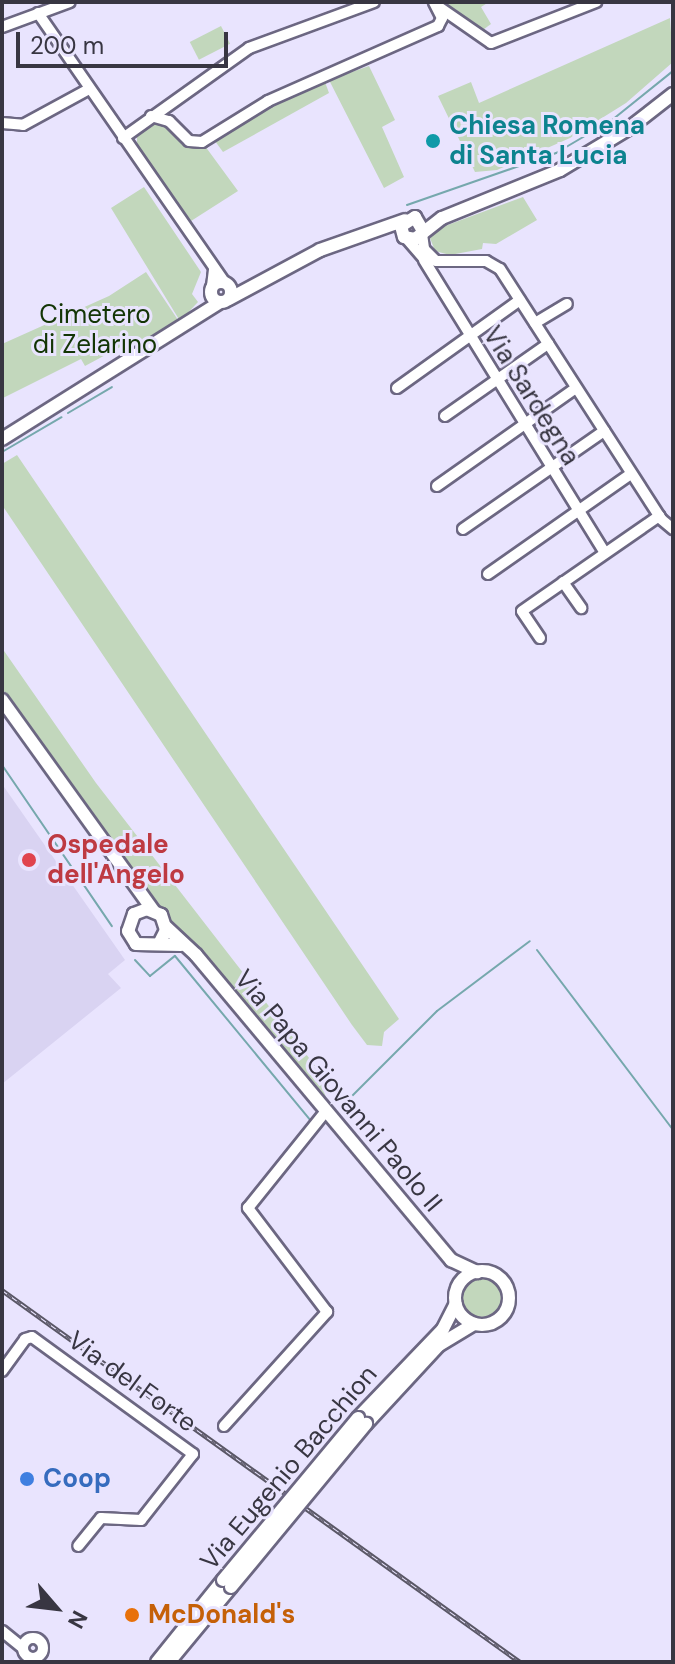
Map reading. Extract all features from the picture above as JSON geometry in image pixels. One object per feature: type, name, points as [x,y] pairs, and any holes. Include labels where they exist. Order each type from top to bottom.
[{"type":"main road","points":[[2,439],[253,285],[359,234],[417,226],[590,154],[673,94]]},
{"type":"main road","points":[[406,238],[417,226]]},
{"type":"main road","points":[[406,238],[417,226]]},
{"type":"main road","points":[[359,234],[406,238]]},
{"type":"main road","points":[[175,331],[219,286],[253,285]]},
{"type":"main road","points":[[219,286],[224,301]]},
{"type":"main road","points":[[219,286],[224,301]]},
{"type":"main road","points":[[2,700],[166,927],[159,944]]},
{"type":"main road","points":[[139,891],[128,928],[132,941],[146,948],[171,942],[191,950]]},
{"type":"main road","points":[[134,914],[153,910]]},
{"type":"main road","name":"Via Papa Giovanni Paolo II","points":[[166,927],[191,950],[451,1260],[477,1272]]},
{"type":"main road","name":"Via Papa Giovanni Paolo II","points":[[451,1260],[457,1288]]},
{"type":"main road","points":[[477,1272],[498,1275],[509,1298],[499,1319],[474,1324],[456,1304],[457,1288],[477,1272]]},
{"type":"main road","name":"Via Eugenio Bacchion","points":[[157,1662],[443,1329],[456,1304]]},
{"type":"main road","name":"Via Eugenio Bacchion","points":[[362,1421],[439,1345],[474,1324]]},
{"type":"main road","name":"Via Eugenio Bacchion","points":[[169,1662],[227,1584]]},
{"type":"street","points":[[29,2],[214,269],[219,286]]},
{"type":"street","points":[[2,27],[70,2]]},
{"type":"street","points":[[123,138],[255,45],[374,2]]},
{"type":"street","points":[[436,4],[460,24],[491,43],[596,2]]},
{"type":"street","points":[[407,42],[442,23],[436,4]]},
{"type":"street","points":[[151,116],[169,121],[189,141],[202,142],[268,101],[407,42],[460,24]]},
{"type":"street","points":[[2,123],[23,125],[89,89]]},
{"type":"street","points":[[169,121],[168,109],[181,97]]},
{"type":"street","points":[[417,226],[430,257],[460,263]]},
{"type":"street","name":"Via Sardegna","points":[[406,238],[424,260],[522,426],[605,553]]},
{"type":"street","points":[[424,260],[440,268],[480,260],[496,265],[659,516],[673,529]]},
{"type":"street","points":[[397,388],[520,300]]},
{"type":"street","points":[[535,323],[567,304]]},
{"type":"street","points":[[445,416],[548,344]]},
{"type":"street","points":[[437,486],[576,388]]},
{"type":"street","points":[[463,529],[604,431]]},
{"type":"street","points":[[488,574],[631,474]]},
{"type":"street","points":[[540,638],[522,611],[659,516]]},
{"type":"street","points":[[563,582],[581,608]]},
{"type":"street","name":"Via del Forte","points":[[224,1426],[327,1312],[248,1208],[326,1111]]},
{"type":"street","name":"Via del Forte","points":[[2,1371],[27,1337],[193,1454],[141,1520],[101,1518],[78,1546]]},
{"type":"street","points":[[2,1631],[26,1644],[31,1660],[44,1648],[38,1639],[26,1644]]},
{"type":"shaded area","name":"Ospedale dell'Angelo","points":[[2,784],[125,960],[108,974],[121,988],[2,1084]]},
{"type":"green space","points":[[443,2],[489,2],[481,7],[491,24],[480,32]]},
{"type":"green space","points":[[670,18],[673,62],[626,103],[570,138],[497,170],[475,172],[438,96],[471,82],[479,103]]},
{"type":"green space","points":[[221,26],[230,44],[199,60],[190,42]]},
{"type":"green space","points":[[369,66],[395,120],[382,127],[404,177],[384,188],[329,80]]},
{"type":"green space","points":[[325,82],[329,93],[223,152],[215,141],[253,115]]},
{"type":"green space","points":[[159,121],[186,144],[205,146],[238,191],[191,221],[137,145],[137,135]]},
{"type":"green space","points":[[144,187],[201,272],[192,294],[198,302],[180,321],[111,208]]},
{"type":"green space","points":[[523,197],[537,220],[496,244],[483,243],[482,249],[450,255],[435,251],[430,238],[437,229]]},
{"type":"green space","name":"Cimetero di Zelarino","points":[[146,272],[178,320],[141,345],[137,338],[85,366],[81,359],[3,398],[2,344],[109,296]]},
{"type":"green space","points":[[17,455],[399,1019],[384,1032],[382,1046],[367,1045],[352,1025],[2,505],[2,464]]},
{"type":"green space","points":[[2,648],[96,783],[330,1085],[324,1092],[328,1103],[192,943],[180,937],[82,807],[2,688]]},
{"type":"green space","points":[[482,1279],[496,1284],[501,1298],[496,1312],[482,1317],[468,1312],[463,1298],[468,1284]]},
{"type":"waterway","points":[[407,205],[556,153],[612,120],[673,71]]},
{"type":"waterway","points":[[68,413],[112,387]]},
{"type":"waterway","points":[[2,452],[62,417]]},
{"type":"waterway","points":[[2,765],[112,926]]},
{"type":"waterway","points":[[342,1106],[437,1011],[530,941]]},
{"type":"waterway","points":[[537,950],[673,1130]]},
{"type":"waterway","points":[[135,960],[150,976],[175,956],[311,1121]]},
{"type":"railway","points":[[2,1290],[520,1662]]},
{"type":"place","name":"Chiesa Romena di Santa Lucia","points":[[433,141]]},
{"type":"place","name":"Ospedale dell'Angelo","points":[[29,860]]},
{"type":"place","name":"Coop","points":[[27,1479]]},
{"type":"place","name":"McDonald's","points":[[132,1615]]}]
